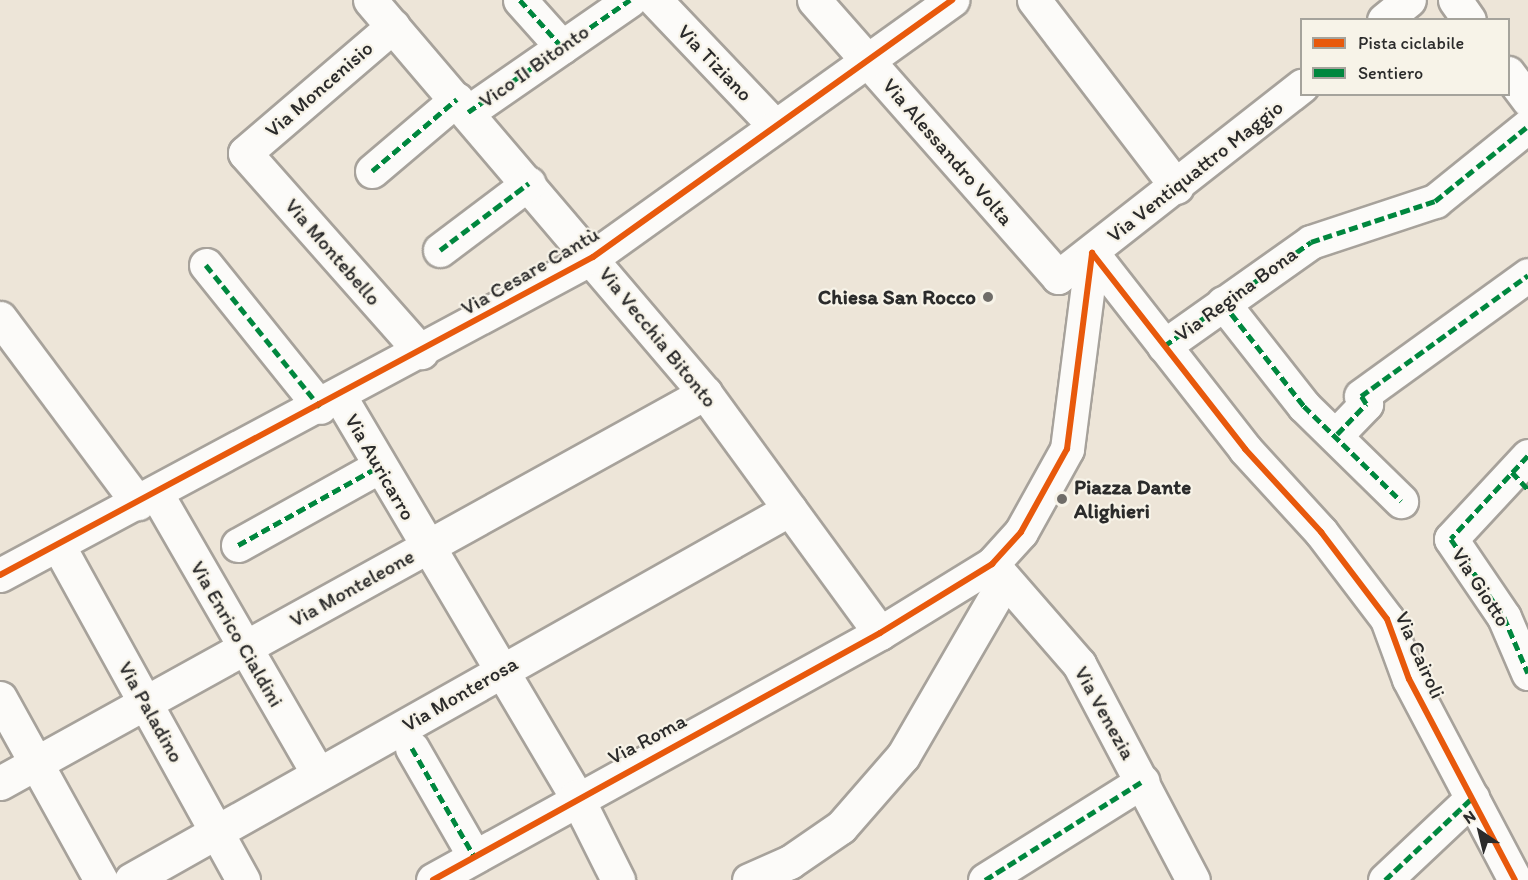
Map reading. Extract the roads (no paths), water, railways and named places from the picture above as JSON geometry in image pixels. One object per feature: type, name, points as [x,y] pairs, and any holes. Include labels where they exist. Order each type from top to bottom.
[{"type":"street","name":"Via Vecchia Bitonto","points":[[370,0],[593,257],[705,393],[880,633]]},
{"type":"street","points":[[519,0],[562,47]]},
{"type":"street","name":"Vico II Bitonto","points":[[372,171],[462,105],[562,47],[630,0]]},
{"type":"street","name":"Via Tiziano","points":[[655,0],[775,126]]},
{"type":"street","name":"Via Alessandro Volta","points":[[814,0],[1058,277]]},
{"type":"street","name":"Via Cesare Cantù","points":[[0,576],[330,402],[593,257],[866,59],[952,0]]},
{"type":"street","points":[[1034,0],[1176,187]]},
{"type":"street","points":[[1386,18],[1408,0]]},
{"type":"street","points":[[1455,0],[1468,18]]},
{"type":"street","name":"Via Moncenisio","points":[[245,153],[393,26]]},
{"type":"street","points":[[1510,75],[1528,100]]},
{"type":"street","name":"Via Ventiquattro Maggio","points":[[1058,277],[1092,253],[1300,88]]},
{"type":"street","name":"Via Regina Bona","points":[[1164,346],[1311,242],[1435,201],[1528,126]]},
{"type":"street","name":"Via Montebello","points":[[245,153],[421,352]]},
{"type":"street","points":[[440,250],[529,183]]},
{"type":"street","points":[[1092,253],[1164,346]]},
{"type":"street","points":[[749,880],[790,862],[841,827],[903,756],[999,572],[1067,449],[1092,253]]},
{"type":"street","name":"Via Auricarro","points":[[206,265],[330,402],[380,466],[500,672],[576,796],[618,880]]},
{"type":"street","points":[[1337,434],[1366,404],[1361,396],[1528,276]]},
{"type":"street","points":[[1224,303],[1304,406],[1337,434],[1338,442],[1401,501]]},
{"type":"street","name":"Via Enrico Cialdini","points":[[0,318],[147,498],[244,647],[318,774]]},
{"type":"street","name":"Via Cairoli","points":[[1164,346],[1215,412],[1321,532],[1387,619],[1409,678],[1515,880]]},
{"type":"street","name":"Via Monteleone","points":[[0,783],[705,393]]},
{"type":"street","points":[[238,545],[380,466]]},
{"type":"street","name":"Via Giotto","points":[[1523,472],[1451,539],[1504,617],[1528,673]]},
{"type":"street","name":"Via Monterosa","points":[[131,880],[790,509]]},
{"type":"street","name":"Via Paladino","points":[[58,545],[243,880]]},
{"type":"street","points":[[880,633],[999,572]]},
{"type":"street","name":"Via Venezia","points":[[999,572],[1041,613],[1079,664],[1143,781],[1183,877]]},
{"type":"street","name":"Via Roma","points":[[433,880],[576,796],[880,633]]},
{"type":"street","points":[[0,698],[101,880]]},
{"type":"street","points":[[412,748],[474,856]]},
{"type":"street","points":[[985,880],[1143,781]]},
{"type":"street","points":[[1385,880],[1472,798]]},
{"type":"place","name":"Chiesa San Rocco","points":[[988,297]]},
{"type":"place","name":"Piazza Dante Alighieri","points":[[1062,499]]}]
